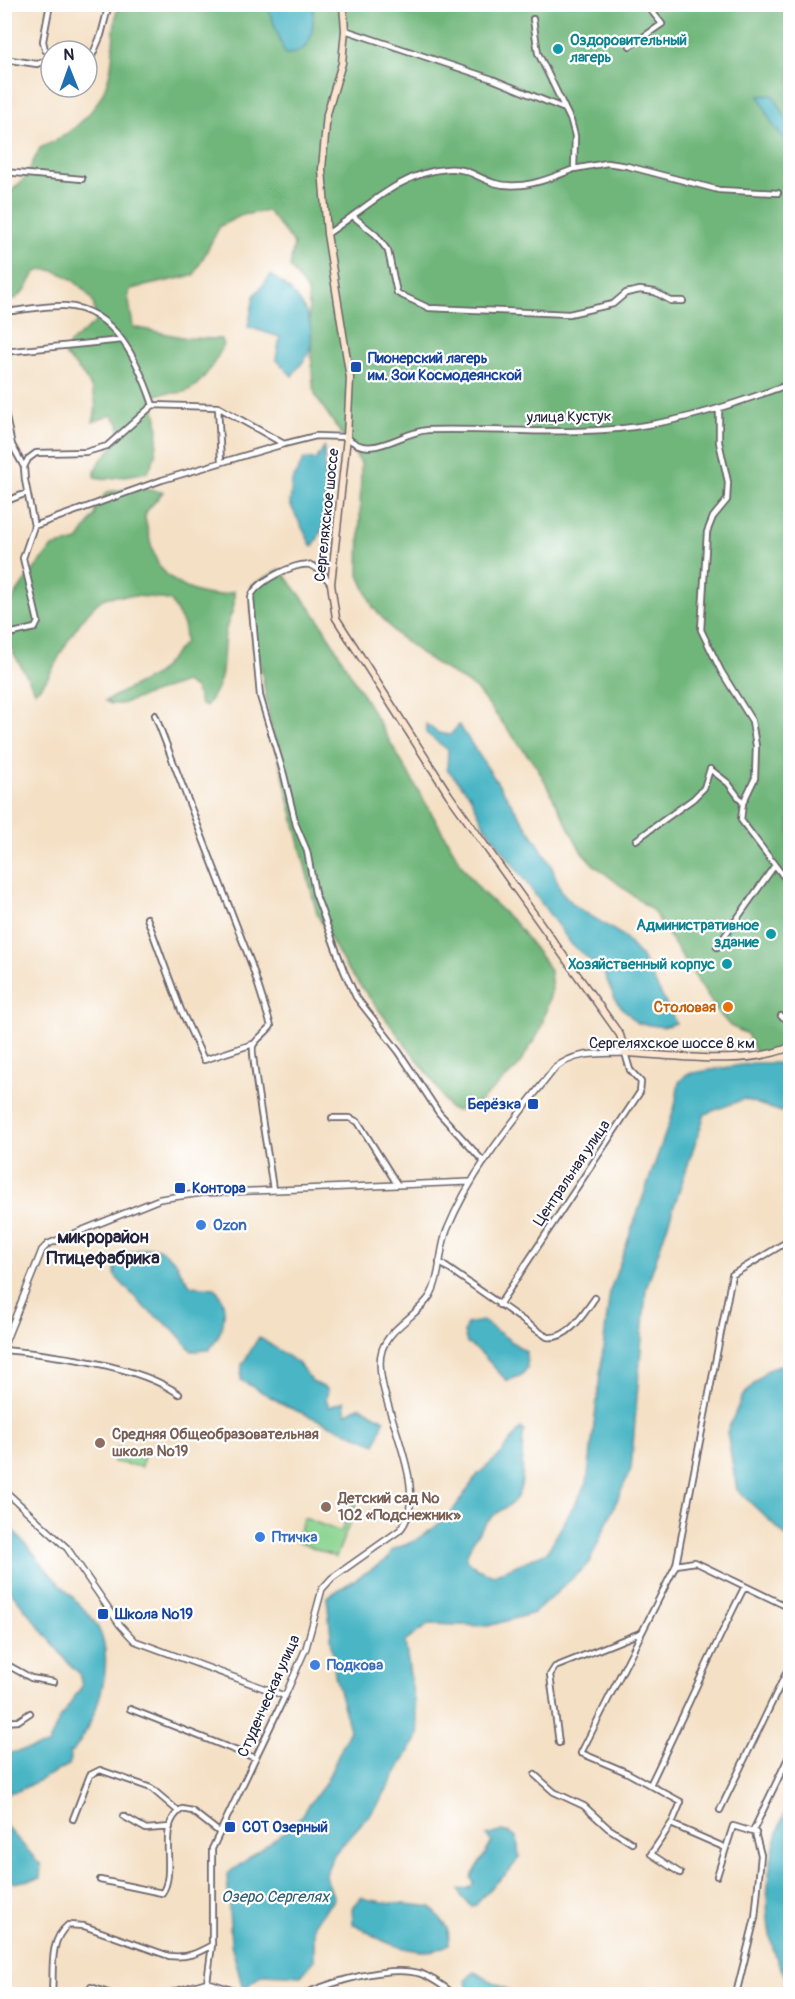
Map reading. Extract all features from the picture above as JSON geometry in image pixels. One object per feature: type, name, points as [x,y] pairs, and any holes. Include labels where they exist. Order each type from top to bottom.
[{"type":"main road","name":"Сергеляхское шоссе","points":[[343,4],[345,30],[342,63],[327,114],[322,169],[327,234],[350,378],[347,437],[331,584],[336,618],[448,795],[620,1035],[625,1053]]},
{"type":"main road","name":"Сергеляхское шоссе 8 км","points":[[625,1053],[730,1057],[758,1055],[790,1047]]},
{"type":"street","points":[[43,39],[50,4]]},
{"type":"street","points":[[99,41],[108,4]]},
{"type":"street","points":[[630,46],[662,24],[646,4]]},
{"type":"street","points":[[533,19],[538,53],[575,136],[574,169]]},
{"type":"street","points":[[345,30],[492,79],[565,110]]},
{"type":"street","points":[[4,59],[39,63]]},
{"type":"street","points":[[327,234],[409,179],[444,169],[462,168],[496,183],[508,185],[546,180],[574,169],[607,164],[627,166],[719,190],[778,193]]},
{"type":"street","points":[[4,172],[82,179]]},
{"type":"street","points":[[354,217],[376,236],[388,251],[397,293],[429,308],[569,314],[613,304],[626,293],[640,290],[655,292],[671,302],[683,300]]},
{"type":"street","points":[[4,312],[68,306],[104,321],[122,340],[140,370],[153,405]]},
{"type":"street","points":[[4,352],[122,340]]},
{"type":"street","name":"улица Кустук","points":[[34,526],[221,462],[316,436],[347,437],[354,444],[370,446],[383,445],[420,430],[620,428],[719,410],[790,384]]},
{"type":"street","points":[[24,467],[28,459],[36,453],[86,452],[107,446],[153,405],[218,407],[284,444]]},
{"type":"street","points":[[218,407],[221,462]]},
{"type":"street","points":[[4,408],[12,445],[24,467],[34,526],[23,558],[38,626],[4,634]]},
{"type":"street","points":[[719,410],[719,442],[728,482],[727,500],[713,517],[707,532],[701,630],[721,671],[752,721],[756,746],[755,778],[743,803],[742,824],[790,885]]},
{"type":"street","points":[[4,502],[27,493]]},
{"type":"street","points":[[331,584],[312,565],[307,564],[280,572],[254,590],[251,598],[256,681],[284,775],[296,825],[307,851],[315,893],[356,997],[405,1059],[439,1113],[484,1162]]},
{"type":"street","points":[[147,918],[181,1010],[204,1060],[253,1044],[272,1026],[263,995],[155,715]]},
{"type":"street","points":[[636,840],[693,799],[704,788],[710,769],[728,783],[743,803]]},
{"type":"street","points":[[717,947],[775,865]]},
{"type":"street","points":[[781,1016],[790,1021]]},
{"type":"street","points":[[253,1044],[251,1057],[259,1091],[273,1190]]},
{"type":"street","name":"Сергеляхское шоссе 8 км","points":[[469,1182],[555,1068],[566,1059],[580,1055],[625,1053]]},
{"type":"street","name":"Центральная улица","points":[[499,1305],[640,1092],[641,1082],[630,1070],[625,1053]]},
{"type":"street","points":[[332,1119],[350,1118],[358,1122],[397,1184]]},
{"type":"street","points":[[4,1345],[42,1250],[55,1240],[160,1199],[182,1194],[469,1182]]},
{"type":"street","name":"Студенческая улица","points":[[202,1995],[207,1982],[212,1945],[210,1865],[219,1832],[306,1648],[322,1589],[332,1578],[400,1530],[407,1522],[411,1511],[406,1468],[380,1361],[382,1350],[391,1335],[431,1294],[446,1232],[469,1182]]},
{"type":"street","points":[[680,1873],[651,1854],[672,1824],[681,1802],[581,1753],[676,1565],[732,1275],[790,1240]]},
{"type":"street","points":[[438,1262],[547,1337],[553,1338],[568,1330],[595,1298]]},
{"type":"street","points":[[4,1350],[57,1356],[139,1374],[162,1381],[180,1394]]},
{"type":"street","points":[[4,1490],[67,1548],[120,1625],[135,1641],[285,1696]]},
{"type":"street","points":[[676,1565],[695,1562],[790,1608]]},
{"type":"street","points":[[650,1785],[700,1683],[709,1657],[745,1586]]},
{"type":"street","points":[[559,1743],[550,1675],[555,1667],[640,1633]]},
{"type":"street","points":[[4,1663],[31,1678],[54,1682]]},
{"type":"street","points":[[720,1810],[790,1665]]},
{"type":"street","points":[[130,1709],[255,1758]]},
{"type":"street","points":[[4,1722],[18,1720],[30,1713]]},
{"type":"street","points":[[736,1995],[755,1918],[761,1855],[754,1829],[790,1754]]},
{"type":"street","points":[[73,1819],[90,1774],[100,1770],[151,1788],[178,1811]]},
{"type":"street","points":[[535,1775],[554,1792],[584,1806],[608,1828],[632,1843]]},
{"type":"street","points":[[100,1880],[162,1893],[167,1876],[170,1827],[178,1811],[182,1809],[192,1811],[219,1832]]},
{"type":"street","points":[[123,1816],[146,1829],[170,1827]]},
{"type":"street","points":[[672,1824],[726,1848]]},
{"type":"street","points":[[717,1876],[734,1826],[756,1833]]},
{"type":"street","points":[[52,1995],[56,1941],[60,1931],[68,1925],[84,1926],[169,1956],[194,1956],[212,1945]]},
{"type":"street","points":[[304,1995],[356,1978],[401,1971],[420,1973],[454,1995]]},
{"type":"street","points":[[165,1995],[207,1982],[244,1995]]},
{"type":"street","points":[[91,1987],[111,1995]]},
{"type":"green space","points":[[118,5],[790,5],[790,1057],[779,1050],[756,1053],[747,1034],[730,1026],[717,1011],[653,911],[593,864],[581,851],[537,767],[475,688],[427,658],[397,635],[373,607],[359,575],[361,463],[316,397],[313,387],[308,292],[290,267],[294,244],[268,211],[242,215],[220,226],[194,275],[131,289],[128,295],[133,327],[187,338],[221,339],[224,344],[213,365],[196,385],[184,392],[155,395],[157,439],[148,472],[107,479],[95,477],[98,464],[117,441],[119,423],[111,415],[93,422],[95,402],[90,385],[65,355],[70,343],[96,322],[94,305],[84,289],[68,277],[51,270],[35,273],[26,289],[14,300],[5,299],[4,198],[25,178],[40,148],[79,124],[97,103],[109,76]]},
{"type":"green space","points":[[135,488],[163,492],[146,512],[145,518],[155,556],[167,575],[184,587],[204,594],[225,594],[234,591],[233,610],[225,633],[221,678],[206,706],[201,705],[195,688],[185,682],[121,704],[111,704],[105,701],[157,674],[185,642],[184,625],[171,601],[125,596],[101,600],[79,625],[47,678],[35,691],[6,639],[5,622],[14,598],[52,547],[78,541],[95,515],[95,507],[107,492]]},
{"type":"green space","points":[[280,569],[318,618],[464,869],[481,891],[516,924],[550,971],[552,989],[540,1031],[517,1068],[479,1102],[457,1111],[449,1108],[432,1079],[346,967],[317,914],[270,722],[261,667],[254,647],[251,586]]},
{"type":"green space","points":[[117,1448],[144,1453],[142,1467],[114,1462]]},
{"type":"green space","points":[[352,1503],[357,1505],[336,1557],[295,1541],[304,1518],[341,1532]]},
{"type":"water","points":[[267,5],[313,5],[312,31],[307,45],[302,50],[285,54]]},
{"type":"water","points":[[773,95],[790,125],[790,145],[772,124],[759,96]]},
{"type":"water","points":[[271,275],[296,297],[310,325],[309,352],[292,376],[276,359],[280,337],[248,327],[254,296]]},
{"type":"water","points":[[324,447],[325,512],[319,537],[312,547],[290,504],[292,481],[304,459],[316,460]]},
{"type":"water","points":[[426,724],[438,733],[450,735],[459,725],[537,842],[551,865],[561,891],[576,907],[622,935],[641,956],[676,1023],[663,1027],[637,1023],[616,1001],[603,971],[572,945],[484,825],[470,795],[447,769],[448,750],[426,733]]},
{"type":"water","name":"Озеро Сергелях","points":[[753,1063],[779,1063],[790,1068],[790,1115],[744,1099],[705,1114],[646,1289],[631,1469],[589,1563],[534,1613],[488,1626],[429,1624],[405,1642],[419,1734],[377,1806],[335,1853],[325,1874],[334,1899],[314,1924],[314,1961],[301,1976],[263,1974],[243,1989],[231,1944],[227,1874],[294,1825],[325,1784],[350,1730],[335,1675],[327,1597],[388,1559],[392,1550],[414,1541],[435,1527],[454,1509],[478,1474],[498,1457],[521,1428],[524,1431],[523,1472],[518,1495],[512,1503],[482,1527],[466,1558],[477,1569],[494,1575],[547,1552],[587,1483],[610,1291],[675,1106],[679,1082],[687,1074]]},
{"type":"water","points":[[149,1247],[160,1249],[178,1264],[177,1267],[191,1286],[215,1288],[220,1295],[224,1319],[219,1336],[209,1350],[192,1351],[173,1329],[145,1308],[115,1276],[115,1268],[123,1254]]},
{"type":"water","points":[[483,1321],[526,1352],[527,1368],[522,1375],[507,1381],[480,1352],[467,1343],[464,1333],[467,1324]]},
{"type":"water","points":[[259,1337],[298,1363],[313,1382],[328,1389],[326,1400],[330,1407],[344,1401],[346,1414],[360,1406],[384,1420],[376,1444],[290,1408],[241,1380],[242,1365]]},
{"type":"water","points":[[790,1362],[790,1540],[737,1490],[727,1432],[742,1397],[766,1371]]},
{"type":"water","points":[[5,1523],[97,1626],[103,1640],[105,1673],[102,1690],[89,1724],[73,1752],[69,1752],[71,1759],[69,1765],[18,1791],[5,1793],[5,1754],[48,1745],[59,1720],[82,1686],[79,1673],[70,1665],[5,1584]]},
{"type":"water","points":[[790,1801],[790,1983],[771,1941],[768,1893],[775,1844]]},
{"type":"water","points":[[5,1825],[41,1865],[40,1878],[13,1883],[5,1873]]},
{"type":"water","points":[[502,1831],[511,1833],[517,1838],[519,1857],[509,1871],[485,1893],[476,1905],[471,1906],[459,1890],[469,1888],[474,1883],[471,1878],[492,1842],[486,1836]]},
{"type":"water","points":[[362,1897],[374,1901],[431,1907],[448,1928],[449,1944],[432,1951],[412,1950],[374,1936],[353,1924],[352,1908]]},
{"type":"water","points":[[474,1972],[508,1990],[522,1994],[475,1994],[467,1987],[466,1980]]},
{"type":"place","name":"Оздоровительный лагерь","points":[[558,49]]},
{"type":"place","name":"Пионерский лагерь им. Зои Космодеянской","points":[[356,367]]},
{"type":"place","name":"Административное здание","points":[[771,934]]},
{"type":"place","name":"Хозяйственный корпус","points":[[727,964]]},
{"type":"place","name":"Столовая","points":[[728,1007]]},
{"type":"place","name":"Берёзка","points":[[533,1104]]},
{"type":"place","name":"Контора","points":[[180,1188]]},
{"type":"place","name":"Ozon","points":[[201,1225]]},
{"type":"place","name":"Средняя Общеобразовательная школа №19","points":[[100,1443]]},
{"type":"place","name":"Детский сад № 102 «Подснежник»","points":[[326,1507]]},
{"type":"place","name":"Птичка","points":[[260,1537]]},
{"type":"place","name":"Школа №19","points":[[103,1614]]},
{"type":"place","name":"Подкова","points":[[315,1665]]},
{"type":"place","name":"СОТ Озерный","points":[[230,1827]]},
{"type":"district","name":"микрорайон Птицефабрика","points":[[103,1247]]}]
